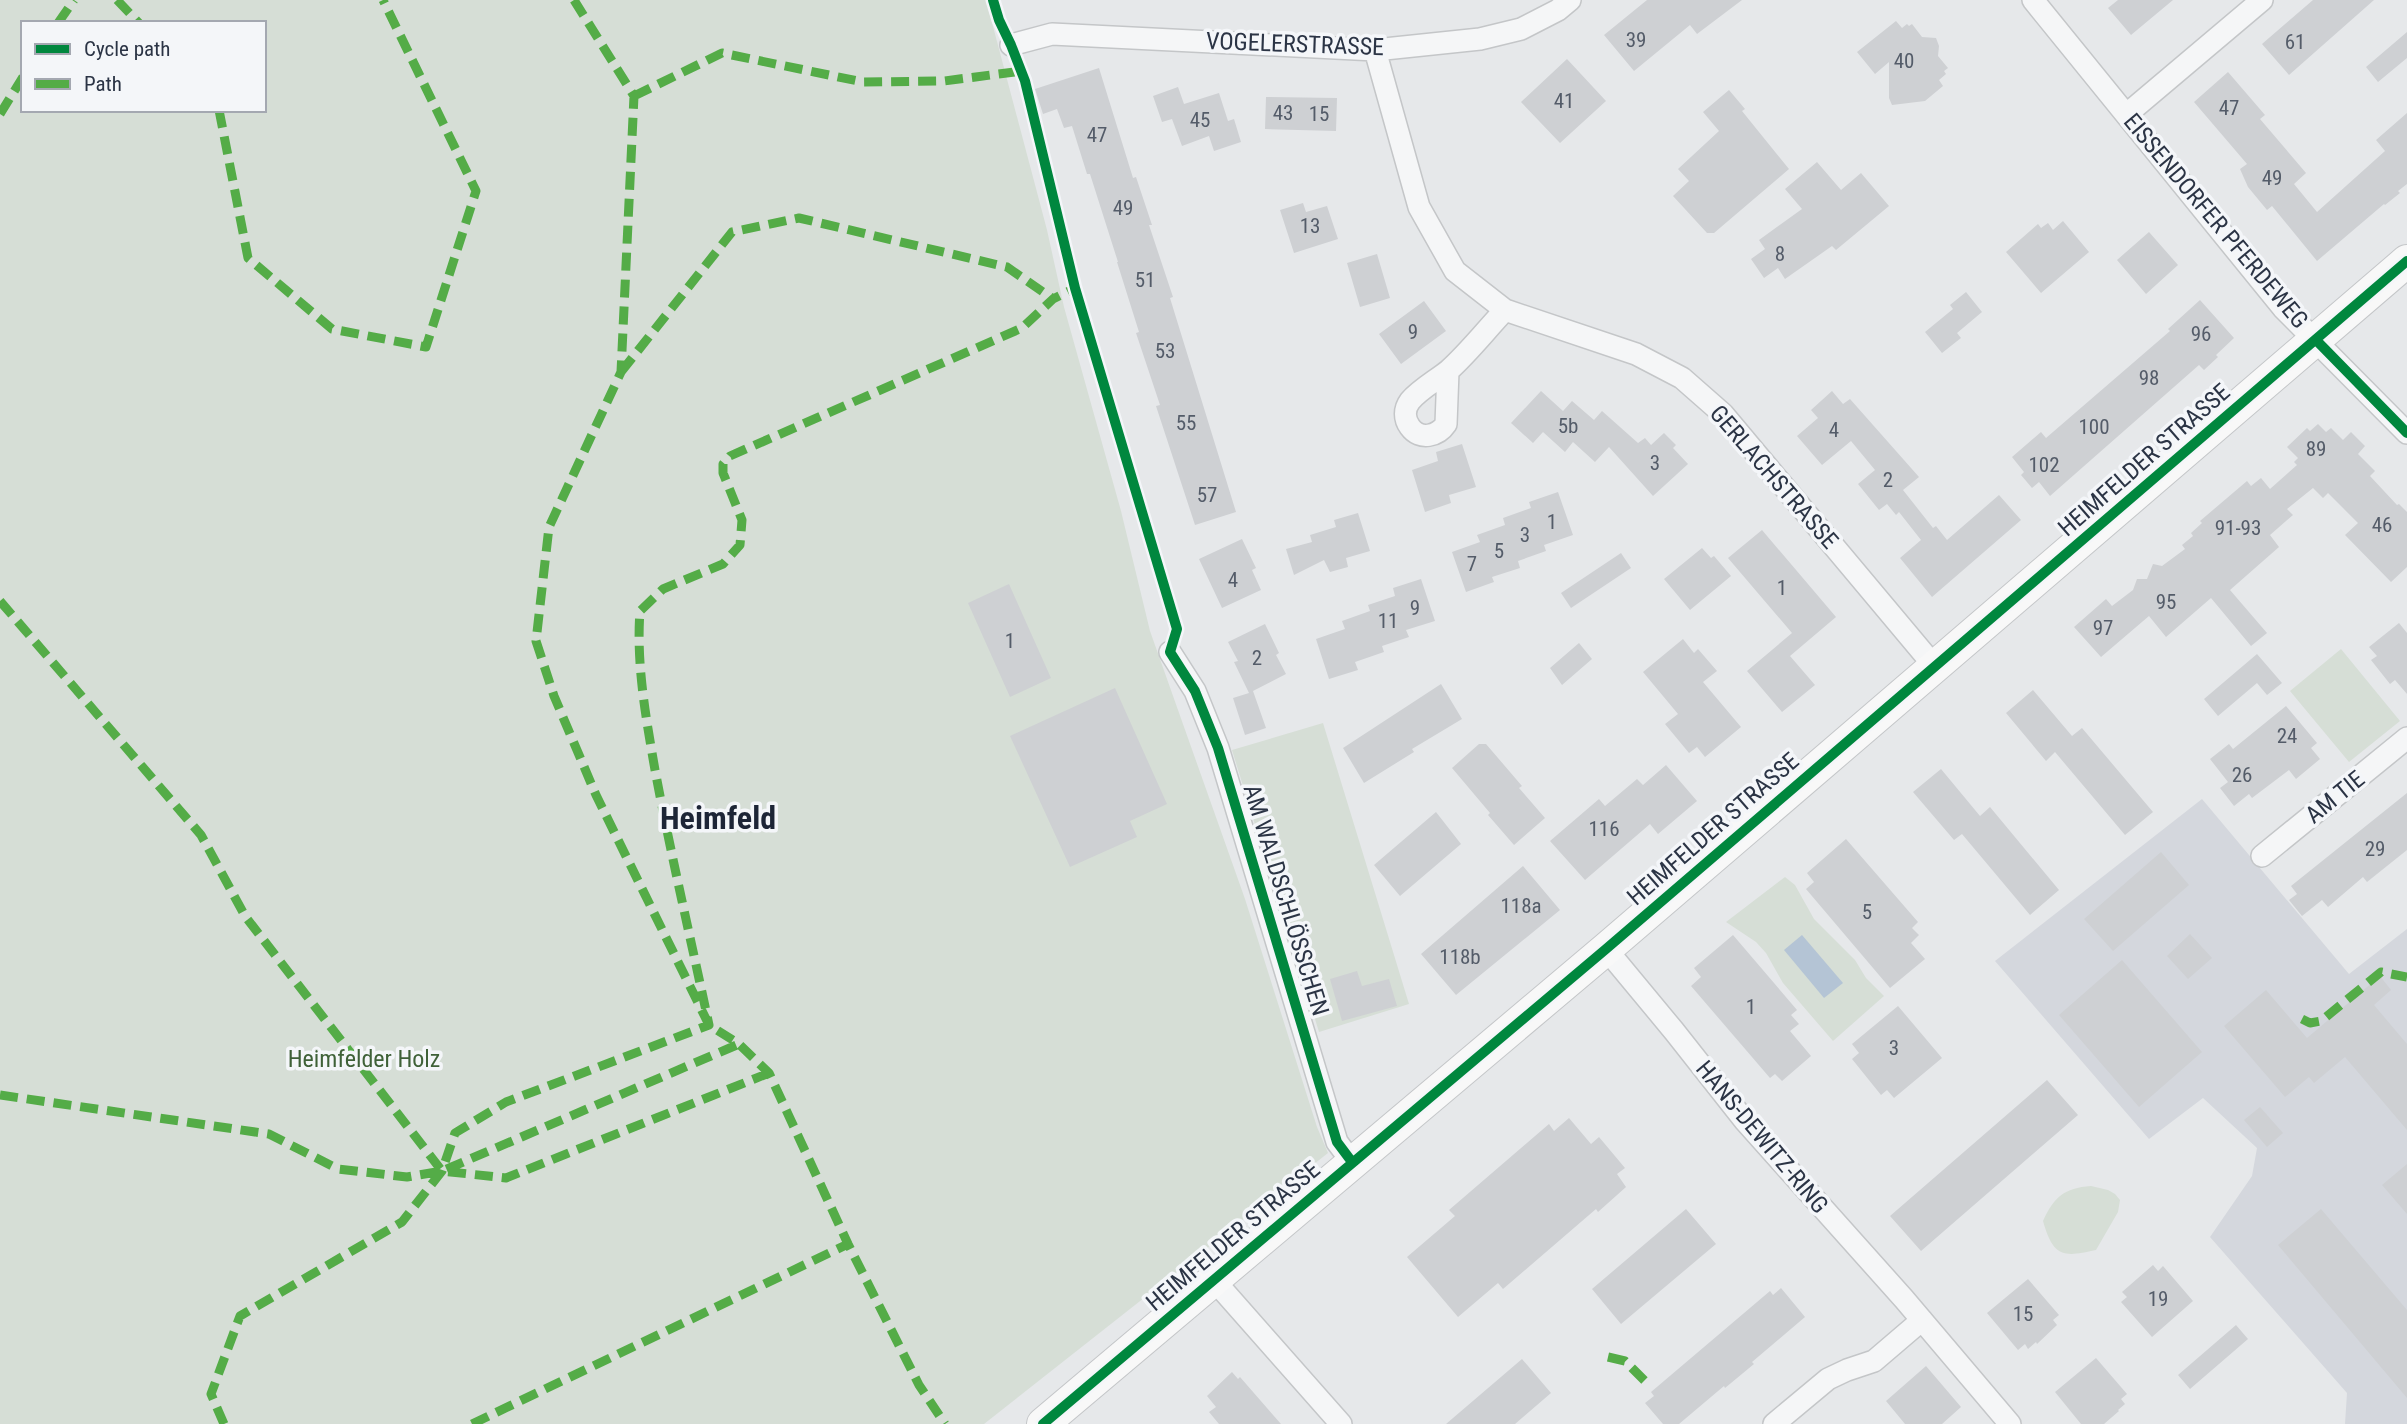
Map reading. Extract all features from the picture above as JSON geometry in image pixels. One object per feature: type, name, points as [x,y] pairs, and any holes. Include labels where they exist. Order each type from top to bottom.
[{"type":"street","name":"VOGELERSTRASSE","points":[[1011,45],[1052,34],[1375,50],[1480,40],[1521,29],[1551,14],[1570,0]]},
{"type":"street","name":"EISSENDORFER PFERDEWEG","points":[[2033,0],[2283,308],[2407,433]]},
{"type":"street","points":[[2127,114],[2262,0]]},
{"type":"street","name":"GERLACHSTRASSE","points":[[1375,50],[1419,207],[1455,271],[1505,310],[1636,354],[1682,378],[1723,414],[1935,667]]},
{"type":"street","name":"HEIMFELDER STRASSE","points":[[1043,1424],[1606,949],[2407,261]]},
{"type":"street","points":[[1448,371],[1505,310]]},
{"type":"street","name":"AM WALDSCHLÖSSCHEN","points":[[1170,652],[1195,691],[1218,748],[1336,1142],[1352,1162]]},
{"type":"street","name":"AM TIE","points":[[2262,856],[2407,738]]},
{"type":"street","name":"HANS-DEWITZ-RING","points":[[1606,949],[1745,1121],[1922,1320],[2010,1424]]},
{"type":"street","points":[[1213,1279],[1341,1424]]},
{"type":"street","points":[[1774,1424],[1828,1379],[1874,1362],[1922,1320]]},
{"type":"shaded area","points":[[2202,799],[2349,974],[2407,929],[2407,1424],[2345,1424],[2347,1393],[2210,1237],[2252,1176],[2257,1148],[2203,1098],[2149,1139],[1995,961]]},
{"type":"green space","name":"Heimfelder Holz","points":[[0,0],[986,0],[1047,230],[1064,307],[1121,511],[1150,631],[1245,899],[1317,1127],[1328,1153],[984,1424],[0,1424]]},
{"type":"green space","points":[[2341,649],[2400,721],[2349,762],[2290,691]]},
{"type":"green space","points":[[1323,723],[1409,1004],[1319,1032],[1232,750]]},
{"type":"green space","points":[[1785,877],[1795,885],[1814,919],[1855,960],[1866,978],[1884,996],[1833,1041],[1783,983],[1766,953],[1756,942],[1726,922]]},
{"type":"green space","points":[[2091,1186],[2115,1194],[2120,1200],[2118,1212],[2096,1250],[2075,1254],[2060,1252],[2051,1241],[2043,1221],[2061,1195]]},
{"type":"water","points":[[1802,935],[1843,983],[1824,998],[1784,950]]},
{"type":"building","points":[[1647,0],[1742,0],[1697,34],[1690,25],[1634,71],[1604,35]]},
{"type":"building","points":[[2118,0],[2173,0],[2131,35],[2108,8]]},
{"type":"building","points":[[2313,0],[2374,0],[2289,75],[2262,44]]},
{"type":"building","points":[[1896,21],[1902,28],[1912,24],[1922,37],[1936,38],[1938,56],[1948,68],[1939,80],[1943,86],[1925,101],[1892,105],[1889,98],[1889,62],[1875,74],[1857,52]]},
{"type":"building","points":[[2407,32],[2407,58],[2378,82],[2366,67]]},
{"type":"building","points":[[1567,59],[1606,101],[1560,143],[1521,102]]},
{"type":"building","points":[[1099,68],[1133,178],[1136,177],[1152,225],[1149,225],[1173,297],[1170,298],[1236,512],[1195,525],[1156,406],[1160,405],[1090,174],[1087,174],[1072,126],[1064,128],[1057,109],[1043,114],[1035,89]]},
{"type":"building","points":[[2228,72],[2265,115],[2260,119],[2306,173],[2294,184],[2317,212],[2385,151],[2376,140],[2407,113],[2407,184],[2398,191],[2400,193],[2317,261],[2272,206],[2267,210],[2248,187],[2240,169],[2247,164],[2194,102]]},
{"type":"building","points":[[1178,87],[1184,104],[1219,93],[1228,121],[1234,119],[1241,142],[1214,151],[1209,136],[1182,146],[1172,119],[1162,122],[1153,96]]},
{"type":"building","points":[[1729,90],[1745,109],[1742,111],[1789,169],[1714,233],[1707,233],[1673,196],[1689,181],[1678,169],[1719,131],[1703,112]]},
{"type":"building","points":[[1266,97],[1337,98],[1336,131],[1265,129]]},
{"type":"building","points":[[1817,162],[1841,190],[1861,173],[1889,206],[1836,250],[1832,246],[1785,279],[1778,268],[1764,278],[1751,259],[1765,249],[1759,240],[1802,209],[1785,189]]},
{"type":"building","points":[[1303,203],[1306,212],[1327,206],[1338,239],[1294,253],[1280,210]]},
{"type":"building","points":[[2063,221],[2089,252],[2041,293],[2006,252],[2038,224],[2041,228],[2048,223],[2053,230]]},
{"type":"building","points":[[2149,232],[2178,265],[2146,294],[2117,260]]},
{"type":"building","points":[[1377,254],[1390,298],[1360,307],[1347,263]]},
{"type":"building","points":[[1966,292],[1982,312],[1957,333],[1961,338],[1942,353],[1925,332],[1953,309],[1950,305]]},
{"type":"building","points":[[2200,300],[2234,338],[2216,355],[2218,357],[2204,370],[2199,365],[2050,496],[2039,482],[2032,488],[2021,475],[2024,472],[2012,457],[2041,432],[2046,438],[2170,331],[2168,329]]},
{"type":"building","points":[[1424,301],[1446,331],[1401,364],[1379,334]]},
{"type":"building","points":[[1541,391],[1563,411],[1572,401],[1594,420],[1602,411],[1638,443],[1645,438],[1651,445],[1664,433],[1676,445],[1673,448],[1688,464],[1653,496],[1609,447],[1595,462],[1573,442],[1565,452],[1543,432],[1533,443],[1511,423]]},
{"type":"building","points":[[1832,391],[1843,404],[1850,399],[1919,477],[1903,490],[1933,528],[1936,526],[1947,540],[1999,495],[2021,520],[1932,597],[1900,558],[1921,540],[1899,512],[1896,515],[1887,504],[1879,510],[1858,484],[1875,470],[1851,441],[1822,465],[1797,436],[1818,418],[1811,410]]},
{"type":"building","points":[[2318,424],[2326,432],[2331,428],[2343,440],[2351,432],[2365,446],[2358,454],[2375,471],[2370,476],[2407,512],[2407,567],[2391,582],[2345,535],[2358,523],[2328,493],[2323,498],[2313,488],[2287,509],[2293,515],[2270,535],[2279,547],[2230,590],[2267,633],[2251,646],[2211,598],[2166,637],[2149,616],[2101,657],[2074,627],[2106,599],[2112,606],[2133,590],[2137,579],[2147,579],[2153,564],[2162,566],[2185,549],[2182,545],[2193,536],[2191,533],[2202,523],[2200,521],[2247,481],[2251,486],[2261,478],[2270,489],[2297,465],[2294,462],[2298,458],[2287,447],[2307,428],[2310,431]]},
{"type":"building","points":[[1462,444],[1476,487],[1449,495],[1451,503],[1425,512],[1412,470],[1438,461],[1436,452]]},
{"type":"building","points":[[1558,492],[1573,535],[1544,545],[1546,551],[1518,561],[1520,568],[1492,577],[1494,582],[1466,592],[1452,552],[1480,542],[1477,535],[1505,525],[1503,518],[1531,508],[1529,502]]},
{"type":"building","points":[[1358,513],[1370,551],[1346,558],[1348,567],[1330,572],[1324,560],[1294,575],[1286,549],[1312,542],[1310,535],[1336,527],[1334,520]]},
{"type":"building","points":[[1762,530],[1836,617],[1790,656],[1815,685],[1782,712],[1747,671],[1792,633],[1728,558]]},
{"type":"building","points":[[1242,539],[1256,568],[1252,570],[1261,590],[1222,608],[1199,559]]},
{"type":"building","points":[[1702,548],[1711,558],[1714,556],[1731,576],[1690,610],[1664,579]]},
{"type":"building","points":[[1621,553],[1631,568],[1571,608],[1561,593]]},
{"type":"building","points":[[1421,579],[1435,621],[1406,630],[1409,637],[1382,646],[1384,652],[1355,662],[1358,670],[1329,679],[1316,639],[1345,629],[1342,621],[1370,611],[1368,605],[1395,596],[1393,588]]},
{"type":"building","points":[[1009,584],[1051,678],[1010,697],[968,603]]},
{"type":"building","points":[[2399,623],[2407,633],[2407,694],[2395,680],[2390,684],[2371,660],[2377,656],[2369,647]]},
{"type":"building","points":[[1265,624],[1286,674],[1251,692],[1253,691],[1266,728],[1245,735],[1233,698],[1249,693],[1228,642]]},
{"type":"building","points":[[1683,639],[1694,653],[1698,649],[1717,671],[1703,682],[1741,727],[1705,757],[1697,747],[1689,753],[1665,724],[1678,714],[1643,672]]},
{"type":"building","points":[[1579,643],[1592,659],[1562,685],[1550,668]]},
{"type":"building","points":[[2257,654],[2282,683],[2267,695],[2257,683],[2218,716],[2204,699]]},
{"type":"building","points":[[1441,684],[1462,719],[1412,749],[1414,752],[1364,783],[1343,748]]},
{"type":"building","points":[[1115,688],[1167,804],[1130,821],[1137,837],[1070,867],[1010,736]]},
{"type":"building","points":[[2033,690],[2072,736],[2082,728],[2153,812],[2125,835],[2055,752],[2046,761],[2006,713]]},
{"type":"building","points":[[2286,706],[2317,743],[2311,748],[2320,759],[2296,779],[2289,770],[2252,798],[2249,794],[2234,806],[2220,788],[2228,782],[2210,759],[2229,744],[2233,749]]},
{"type":"building","points":[[1479,744],[1486,744],[1545,818],[1514,845],[1452,768]]},
{"type":"building","points":[[1666,765],[1697,801],[1658,834],[1650,824],[1585,880],[1550,841],[1599,799],[1605,806],[1637,779],[1643,785]]},
{"type":"building","points":[[1941,769],[1980,816],[1990,807],[2059,890],[2030,915],[1962,834],[1954,840],[1913,792]]},
{"type":"building","points":[[2407,793],[2407,850],[2367,882],[2363,877],[2328,907],[2322,900],[2302,916],[2289,900],[2297,894],[2291,886]]},
{"type":"building","points":[[1436,812],[1461,844],[1400,896],[1374,865]]},
{"type":"building","points":[[1846,839],[1918,922],[1912,928],[1919,935],[1911,943],[1925,959],[1890,988],[1806,889],[1814,882],[1807,873]]},
{"type":"building","points":[[2161,852],[2189,885],[2113,951],[2084,919]]},
{"type":"building","points":[[1523,866],[1560,910],[1456,995],[1421,954]]},
{"type":"building","points":[[2190,934],[2212,958],[2188,979],[2167,956]]},
{"type":"building","points":[[1733,935],[1797,1010],[1791,1015],[1799,1024],[1790,1031],[1811,1056],[1782,1081],[1775,1074],[1770,1078],[1691,986],[1701,977],[1694,968]]},
{"type":"building","points":[[2122,960],[2202,1052],[2139,1107],[2059,1015]]},
{"type":"building","points":[[1357,971],[1362,986],[1389,979],[1397,1006],[1342,1021],[1330,979]]},
{"type":"building","points":[[2380,976],[2391,990],[2374,1005],[2407,1044],[2407,1130],[2345,1057],[2314,1083],[2309,1077],[2285,1097],[2224,1026],[2266,990],[2307,1038]]},
{"type":"building","points":[[1898,1006],[1942,1058],[1894,1098],[1887,1090],[1881,1095],[1852,1059],[1859,1053],[1852,1044]]},
{"type":"building","points":[[2047,1080],[2078,1115],[1921,1251],[1890,1216]]},
{"type":"building","points":[[2260,1107],[2283,1133],[2267,1147],[2244,1120]]},
{"type":"building","points":[[1569,1118],[1591,1144],[1599,1137],[1625,1168],[1617,1174],[1626,1187],[1598,1212],[1596,1209],[1503,1289],[1498,1283],[1458,1317],[1407,1257],[1455,1216],[1449,1210],[1549,1124],[1554,1131]]},
{"type":"building","points":[[2407,1164],[2407,1214],[2382,1185]]},
{"type":"building","points":[[1686,1209],[1716,1244],[1621,1324],[1592,1289]]},
{"type":"building","points":[[2321,1209],[2407,1310],[2407,1398],[2278,1245]]},
{"type":"building","points":[[2153,1265],[2158,1271],[2163,1266],[2193,1301],[2152,1337],[2121,1302],[2127,1297],[2122,1292]]},
{"type":"building","points":[[2028,1279],[2059,1315],[2053,1320],[2057,1325],[2037,1344],[2036,1342],[2028,1349],[2025,1344],[2018,1350],[1987,1313]]},
{"type":"building","points":[[1781,1288],[1805,1317],[1752,1362],[1754,1364],[1679,1424],[1663,1424],[1645,1403],[1654,1396],[1651,1392],[1770,1291],[1773,1295]]},
{"type":"building","points":[[2236,1325],[2248,1339],[2190,1389],[2178,1375]]},
{"type":"building","points":[[2096,1358],[2127,1394],[2121,1399],[2125,1404],[2104,1424],[2081,1424],[2055,1392]]},
{"type":"building","points":[[1522,1359],[1551,1393],[1515,1424],[1446,1424]]},
{"type":"building","points":[[1926,1366],[1961,1407],[1942,1424],[1905,1424],[1886,1401]]},
{"type":"building","points":[[1232,1372],[1238,1379],[1240,1377],[1281,1424],[1219,1424],[1209,1412],[1216,1407],[1207,1396]]},
{"type":"marked path","points":[[59,21],[74,0]]},
{"type":"marked path","points":[[117,0],[137,21]]},
{"type":"marked path","points":[[219,112],[248,258],[332,329],[426,347],[476,191],[383,0]]},
{"type":"marked path","points":[[574,0],[634,96],[621,372],[549,527],[536,641],[554,696],[596,795],[709,1025],[739,1044],[769,1073],[848,1244],[919,1385],[945,1424]]},
{"type":"marked path","points":[[634,96],[722,53],[863,82],[944,81],[1022,71]]},
{"type":"marked path","points":[[0,114],[21,80]]},
{"type":"marked path","points":[[621,372],[732,232],[799,218],[1007,267],[1053,299]]},
{"type":"marked path","points":[[224,1424],[211,1394],[240,1316],[402,1222],[442,1171],[455,1133],[506,1102],[709,1025],[648,731],[639,631],[640,611],[663,589],[723,564],[740,545],[742,520],[723,473],[723,464],[730,456],[1022,328],[1053,299],[1075,288]]},
{"type":"marked path","points":[[0,601],[201,835],[245,916],[442,1171],[506,1178],[769,1073]]},
{"type":"marked path","points":[[2302,1019],[2310,1023],[2321,1021],[2381,972],[2407,977]]},
{"type":"marked path","points":[[0,1095],[269,1134],[338,1169],[407,1177],[442,1171],[739,1044]]},
{"type":"marked path","points":[[472,1424],[848,1244]]},
{"type":"marked path","points":[[1608,1357],[1625,1361],[1645,1381]]},
{"type":"cycle path","points":[[993,0],[1025,81],[1075,288],[1177,629],[1170,652],[1195,691],[1218,748],[1337,1142],[1352,1162]]},
{"type":"cycle path","points":[[1043,1424],[1606,949],[2407,261]]},
{"type":"cycle path","points":[[2316,340],[2407,433]]},
{"type":"district","name":"Heimfeld","points":[[718,818]]}]
